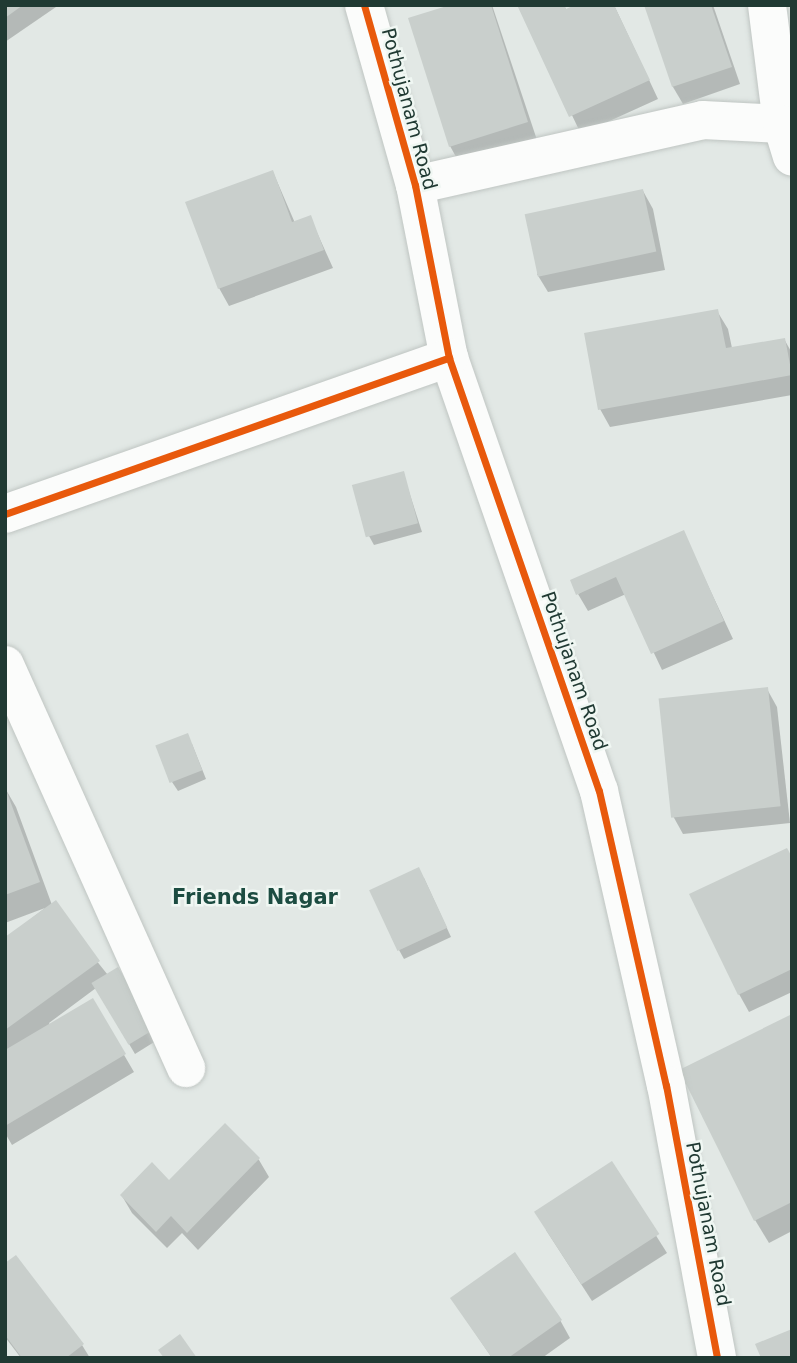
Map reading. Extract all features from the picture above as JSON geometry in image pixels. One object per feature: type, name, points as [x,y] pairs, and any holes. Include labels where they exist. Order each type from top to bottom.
[{"type":"street","name":"Pothujanam Road","points":[[364,5],[415,185],[449,358],[599,791],[666,1085],[717,1358]]},
{"type":"street","points":[[415,185],[703,120],[787,140],[767,5]]},
{"type":"street","points":[[5,514],[449,358]]},
{"type":"street","points":[[5,665],[186,1068]]},
{"type":"building","points":[[5,5],[23,5],[5,18]]},
{"type":"building","points":[[450,5],[491,5],[528,122],[449,147],[408,18]]},
{"type":"building","points":[[517,5],[564,5],[566,9],[575,5],[614,5],[650,80],[569,117]]},
{"type":"building","points":[[644,5],[711,5],[732,67],[672,87]]},
{"type":"building","points":[[273,170],[292,222],[311,215],[324,250],[218,289],[185,202]]},
{"type":"building","points":[[643,189],[656,252],[538,277],[525,214]]},
{"type":"building","points":[[718,309],[726,348],[785,338],[792,375],[598,410],[584,333]]},
{"type":"building","points":[[404,471],[418,523],[366,537],[352,485]]},
{"type":"building","points":[[684,530],[724,621],[651,654],[616,577],[576,595],[570,580]]},
{"type":"building","points":[[768,687],[781,806],[671,818],[659,698]]},
{"type":"building","points":[[188,733],[202,770],[170,783],[155,746]]},
{"type":"building","points":[[5,787],[40,882],[5,895]]},
{"type":"building","points":[[787,848],[792,857],[792,969],[738,995],[689,894]]},
{"type":"building","points":[[419,867],[447,928],[397,951],[369,890]]},
{"type":"building","points":[[56,900],[100,961],[5,1030],[5,937]]},
{"type":"building","points":[[118,967],[155,1029],[129,1045],[91,983]]},
{"type":"building","points":[[93,998],[126,1054],[5,1126],[5,1050]]},
{"type":"building","points":[[792,1014],[792,1202],[754,1221],[679,1070]]},
{"type":"building","points":[[225,1123],[260,1158],[187,1233],[171,1216],[156,1232],[120,1195],[152,1162],[169,1180]]},
{"type":"building","points":[[612,1161],[659,1234],[581,1285],[534,1212]]},
{"type":"building","points":[[515,1252],[562,1320],[508,1358],[492,1358],[450,1298]]},
{"type":"building","points":[[16,1255],[84,1344],[66,1358],[22,1358],[5,1335],[5,1263]]},
{"type":"building","points":[[792,1329],[792,1358],[761,1358],[755,1344]]},
{"type":"building","points":[[180,1334],[197,1358],[164,1358],[158,1350]]},
{"type":"cycle path","points":[[364,5],[415,185],[449,358],[599,791],[666,1085],[717,1358]]},
{"type":"cycle path","points":[[5,514],[449,358]]},
{"type":"district","name":"Friends Nagar","points":[[255,897]]}]
